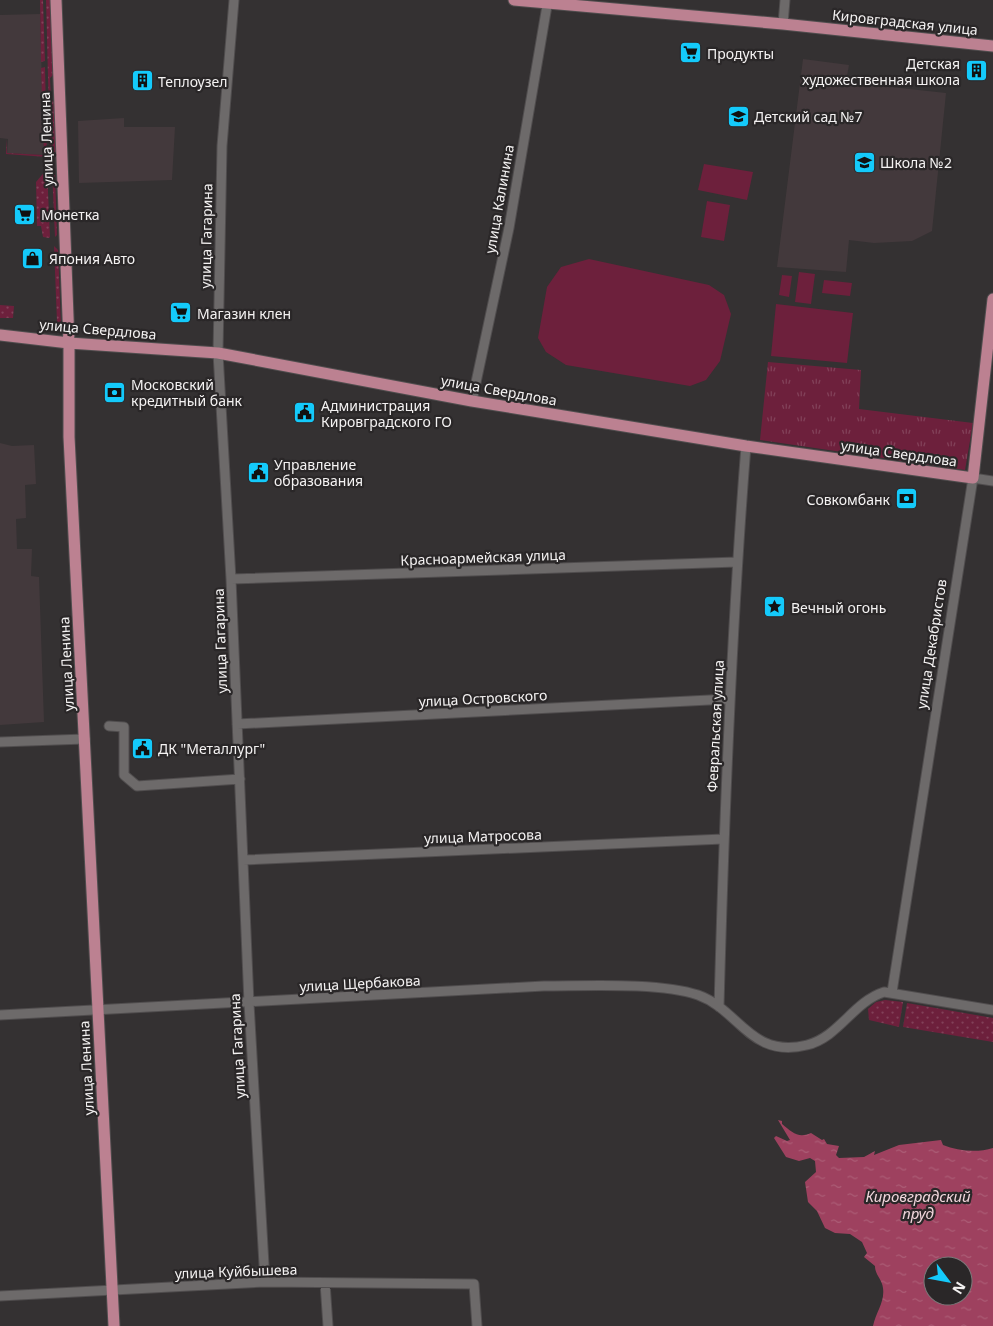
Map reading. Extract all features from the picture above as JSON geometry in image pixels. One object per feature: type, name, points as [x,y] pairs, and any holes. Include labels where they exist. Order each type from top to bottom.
[{"type":"main road","name":"улица Ленина","points":[[56,0],[69,344],[69,437],[114,1326]]},
{"type":"main road","name":"Кировградская улица","points":[[514,0],[548,1],[993,46]]},
{"type":"main road","name":"улица Декабристов","points":[[973,478],[993,299]]},
{"type":"main road","name":"улица Свердлова","points":[[0,335],[69,344],[218,354],[472,401],[746,446],[973,478]]},
{"type":"street","name":"улица Гагарина","points":[[234,0],[222,146],[218,354],[231,579],[249,1003],[265,1282]]},
{"type":"street","points":[[783,24],[785,0]]},
{"type":"street","name":"улица Калинина","points":[[472,401],[509,228],[548,1]]},
{"type":"street","name":"Февральская улица","points":[[719,1007],[729,699],[746,446]]},
{"type":"street","name":"улица Свердлова","points":[[973,478],[993,481]]},
{"type":"street","name":"улица Декабристов","points":[[892,992],[973,478]]},
{"type":"street","name":"Красноармейская улица","points":[[231,579],[737,562]]},
{"type":"street","name":"улица Островского","points":[[237,724],[729,699]]},
{"type":"street","points":[[108,726],[124,727],[124,775],[137,786],[240,779]]},
{"type":"street","points":[[0,742],[84,739]]},
{"type":"street","name":"улица Матросова","points":[[243,860],[723,839]]},
{"type":"street","name":"улица Щербакова","points":[[0,1015],[560,986],[634,988],[684,992],[709,1000],[746,1032],[761,1041],[776,1046],[798,1047],[818,1042],[833,1033],[869,999],[884,992],[892,992]]},
{"type":"street","points":[[892,992],[993,1010]]},
{"type":"street","name":"улица Куйбышева","points":[[0,1296],[265,1282],[474,1284],[477,1326]]},
{"type":"street","points":[[325,1283],[328,1326]]},
{"type":"shaded area","points":[[40,14],[44,155],[7,153],[8,139],[0,138],[0,15]]},
{"type":"shaded area","name":"Школа №2","points":[[803,59],[849,65],[847,76],[854,83],[946,93],[932,231],[912,241],[874,243],[849,240],[846,272],[777,267]]},
{"type":"shaded area","points":[[124,118],[124,127],[175,127],[172,180],[79,183],[78,121]]},
{"type":"shaded area","points":[[0,443],[12,446],[34,445],[36,484],[25,485],[26,518],[16,519],[17,549],[32,549],[31,576],[39,577],[44,722],[0,725]]},
{"type":"green space","points":[[40,0],[43,0],[45,61],[41,62]]},
{"type":"green space","points":[[46,0],[51,0],[53,75],[50,78],[51,99],[54,102],[56,151],[53,156],[50,154]]},
{"type":"green space","points":[[45,67],[47,157],[6,154],[7,139],[7,153],[44,155],[41,68]]},
{"type":"green space","points":[[704,164],[753,172],[747,200],[698,190]]},
{"type":"green space","points":[[47,169],[49,238],[43,237],[41,226],[37,226],[36,182]]},
{"type":"green space","points":[[52,170],[55,175],[57,235],[55,237]]},
{"type":"green space","points":[[707,201],[730,205],[724,241],[701,237]]},
{"type":"green space","points":[[54,246],[58,250],[61,326],[57,322]]},
{"type":"green space","points":[[589,259],[709,285],[724,295],[731,314],[720,361],[706,380],[690,386],[566,365],[546,352],[538,338],[547,287],[561,267]]},
{"type":"green space","points":[[799,272],[815,274],[811,304],[795,302]]},
{"type":"green space","points":[[782,275],[792,276],[789,297],[779,295]]},
{"type":"green space","points":[[824,280],[852,283],[850,296],[822,293]]},
{"type":"green space","points":[[776,304],[853,313],[847,363],[771,356]]},
{"type":"green space","points":[[0,305],[14,306],[13,318],[0,318]]},
{"type":"green space","points":[[768,362],[861,370],[859,409],[973,423],[965,470],[760,440]]},
{"type":"green space","points":[[885,1000],[903,1002],[899,1027],[869,1020],[868,1009],[876,1002]]},
{"type":"green space","points":[[907,1003],[993,1018],[993,1042],[903,1027]]},
{"type":"water","name":"Кировградский пруд","points":[[778,1120],[782,1121],[782,1124],[795,1134],[806,1135],[811,1133],[822,1140],[824,1139],[827,1144],[839,1146],[836,1155],[839,1158],[864,1157],[875,1151],[874,1155],[899,1145],[941,1140],[943,1145],[961,1150],[974,1151],[993,1148],[993,1326],[873,1326],[882,1302],[883,1293],[875,1266],[864,1257],[867,1253],[862,1242],[850,1234],[835,1233],[825,1228],[817,1211],[808,1202],[805,1182],[816,1172],[815,1161],[810,1158],[799,1161],[786,1157],[774,1138],[776,1136],[787,1141],[790,1140]]},
{"type":"place","name":"Продукты","points":[[691,53]]},
{"type":"place","name":"Детская художественная школа","points":[[976,71]]},
{"type":"place","name":"Теплоузел","points":[[142,81]]},
{"type":"place","name":"Детский сад №7","points":[[738,116]]},
{"type":"place","name":"Школа №2","points":[[864,162]]},
{"type":"place","name":"Монетка","points":[[25,214]]},
{"type":"place","name":"Япония Авто","points":[[33,258]]},
{"type":"place","name":"Магазин клен","points":[[181,313]]},
{"type":"place","name":"Московский кредитный банк","points":[[115,392]]},
{"type":"place","name":"Администрация Кировградского ГО","points":[[305,413]]},
{"type":"place","name":"Управление образования","points":[[258,472]]},
{"type":"place","name":"Совкомбанк","points":[[906,499]]},
{"type":"place","name":"Вечный огонь","points":[[775,607]]},
{"type":"place","name":"ДК \"Металлург\"","points":[[142,748]]}]
